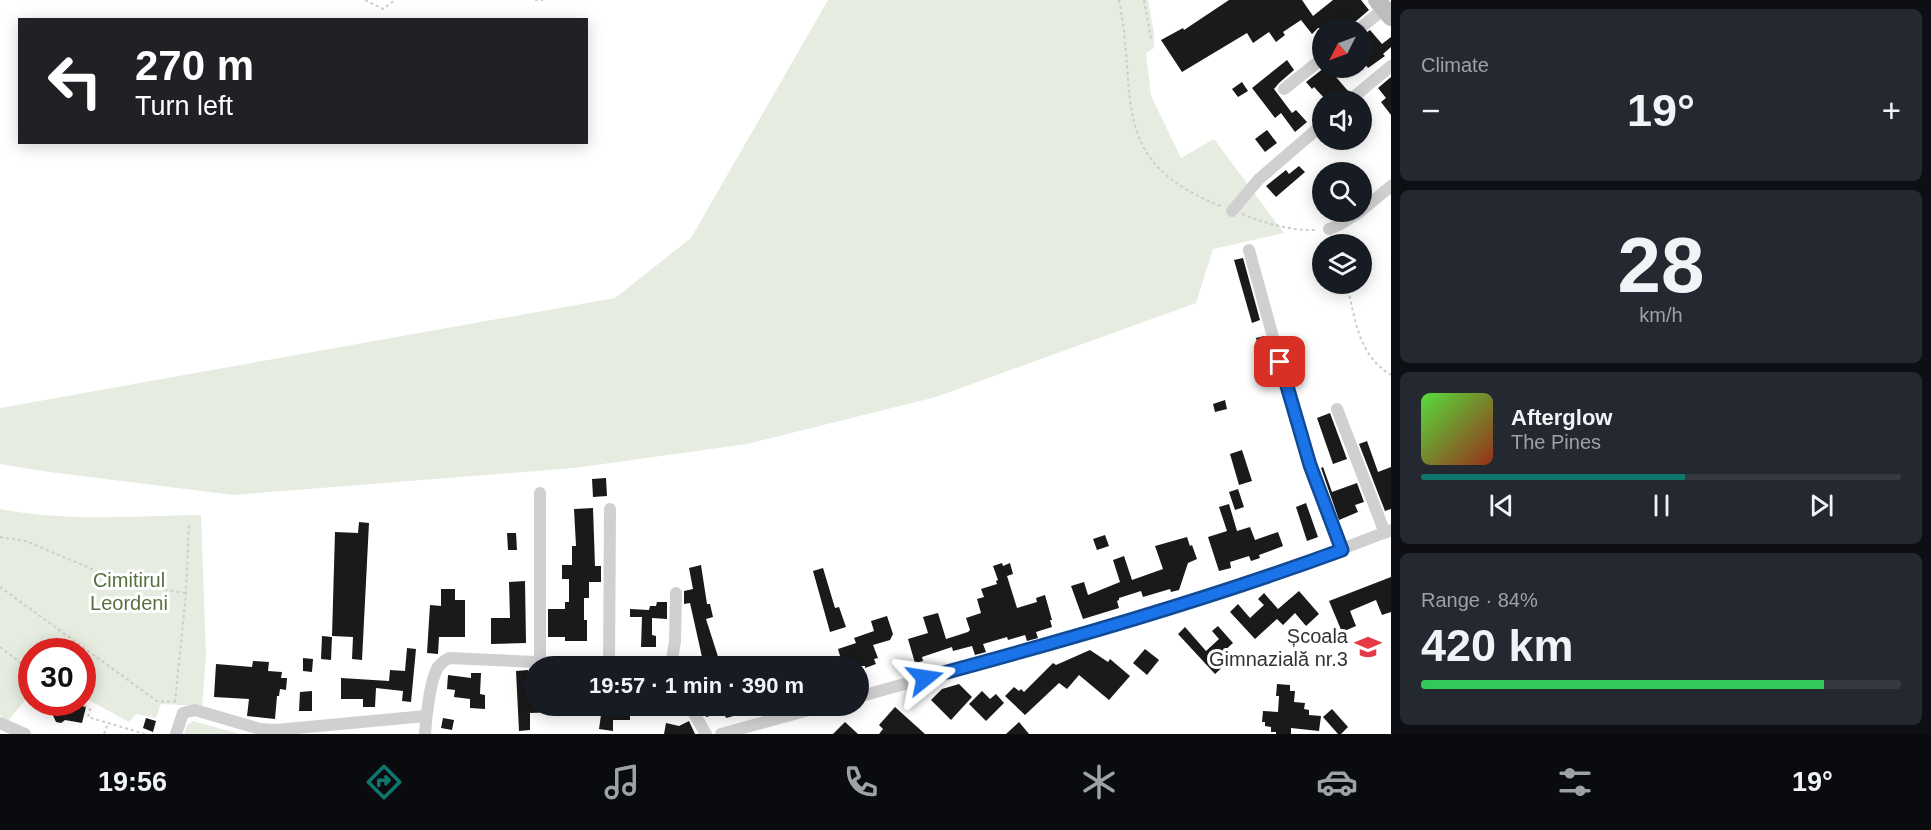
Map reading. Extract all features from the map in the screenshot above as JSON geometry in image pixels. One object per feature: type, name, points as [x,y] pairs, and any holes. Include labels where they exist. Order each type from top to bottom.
[{"type":"street","points":[[1372,18],[1384,9]]},
{"type":"street","points":[[1362,90],[1391,66]]},
{"type":"street","points":[[1284,89],[1312,67]]},
{"type":"street","points":[[1232,211],[1259,179],[1312,133]]},
{"type":"street","points":[[1372,202],[1391,186]]},
{"type":"street","points":[[1329,229],[1344,222]]},
{"type":"street","points":[[1249,250],[1300,434],[1342,550]]},
{"type":"street","points":[[869,694],[1122,623],[1259,579],[1388,532],[1337,409]]},
{"type":"street","points":[[540,493],[540,656]]},
{"type":"street","points":[[609,656],[610,508]]},
{"type":"street","points":[[673,656],[676,593]]},
{"type":"street","points":[[425,734],[426,716],[436,670],[441,663],[449,658],[524,660]]},
{"type":"street","points":[[176,734],[183,713],[195,710],[266,732],[426,716]]},
{"type":"street","points":[[695,716],[706,734]]},
{"type":"street","points":[[721,734],[787,716]]},
{"type":"street","points":[[0,723],[25,734]]},
{"type":"path","points":[[365,0],[383,9],[395,0]]},
{"type":"path","points":[[535,0],[543,0]]},
{"type":"path","points":[[1119,0],[1131,114],[1137,135],[1158,167],[1174,183],[1197,197],[1269,225],[1302,230],[1329,229]]},
{"type":"path","points":[[1144,0],[1151,39]]},
{"type":"path","points":[[1350,294],[1363,347],[1372,359],[1391,375]]},
{"type":"path","points":[[183,713],[176,710],[175,702],[186,593],[189,522]]},
{"type":"path","points":[[0,537],[26,541],[127,584],[186,593]]},
{"type":"path","points":[[0,587],[157,700],[175,702]]},
{"type":"path","points":[[0,647],[18,661]]},
{"type":"path","points":[[88,716],[144,734]]},
{"type":"path","points":[[104,734],[108,723]]},
{"type":"green space","points":[[828,0],[1148,0],[1154,33],[1154,48],[1146,53],[1151,96],[1181,158],[1214,139],[1284,233],[1213,249],[1196,303],[936,397],[747,444],[574,468],[233,495],[0,464],[0,408],[615,298],[691,238]]},
{"type":"green space","name":"Cimitirul Leordeni","points":[[0,509],[75,517],[201,515],[206,656],[202,706],[161,704],[156,718],[136,714],[129,722],[96,704],[96,638],[18,638],[18,709],[8,721],[0,715]]},
{"type":"green space","points":[[193,721],[240,734],[184,734],[187,725]]},
{"type":"building","points":[[1229,0],[1302,0],[1313,16],[1333,0],[1361,0],[1369,10],[1360,18],[1312,18],[1312,34],[1301,20],[1283,32],[1285,35],[1276,42],[1269,32],[1253,43],[1247,33],[1182,72],[1161,40],[1183,28],[1184,30]]},
{"type":"building","points":[[1372,32],[1382,44],[1391,37],[1391,47],[1383,54],[1385,56],[1372,65]]},
{"type":"building","points":[[1287,60],[1294,70],[1274,89],[1292,113],[1296,110],[1307,122],[1295,132],[1281,113],[1275,118],[1252,88]]},
{"type":"building","points":[[1312,77],[1337,78],[1347,90],[1317,90],[1314,87],[1312,89],[1306,82]]},
{"type":"building","points":[[1391,77],[1391,115],[1381,102],[1386,98],[1378,88]]},
{"type":"building","points":[[1242,82],[1248,91],[1238,97],[1232,89]]},
{"type":"building","points":[[1267,130],[1277,143],[1265,152],[1255,139]]},
{"type":"building","points":[[1299,166],[1305,172],[1276,197],[1266,186],[1286,170],[1289,174]]},
{"type":"building","points":[[1243,258],[1260,320],[1252,323],[1234,260]]},
{"type":"building","points":[[1264,336],[1272,363],[1264,366],[1256,338]]},
{"type":"building","points":[[1225,400],[1227,409],[1215,412],[1213,404]]},
{"type":"building","points":[[1330,413],[1347,459],[1333,464],[1317,418]]},
{"type":"building","points":[[1367,441],[1378,472],[1391,467],[1391,509],[1385,511],[1359,444]]},
{"type":"building","points":[[1242,450],[1252,481],[1239,485],[1230,454]]},
{"type":"building","points":[[1323,467],[1332,492],[1357,483],[1364,502],[1355,505],[1358,512],[1339,520],[1321,468]]},
{"type":"building","points":[[606,478],[607,496],[593,497],[592,479]]},
{"type":"building","points":[[1238,489],[1244,507],[1235,510],[1229,492]]},
{"type":"building","points":[[1306,503],[1318,537],[1307,541],[1296,507]]},
{"type":"building","points":[[1229,504],[1237,531],[1250,527],[1255,540],[1278,532],[1283,546],[1259,555],[1260,558],[1251,561],[1249,556],[1230,562],[1231,568],[1219,571],[1208,537],[1227,531],[1219,507]]},
{"type":"building","points":[[593,508],[595,566],[601,566],[601,582],[589,582],[589,598],[584,598],[587,641],[565,641],[565,637],[548,637],[548,609],[565,609],[565,602],[569,602],[569,579],[562,579],[562,565],[572,565],[572,546],[576,546],[574,509]]},
{"type":"building","points":[[359,522],[369,523],[362,660],[352,659],[353,637],[332,636],[335,532],[358,533]]},
{"type":"building","points":[[507,533],[516,533],[517,550],[508,550]]},
{"type":"building","points":[[1105,535],[1109,546],[1097,550],[1093,539]]},
{"type":"building","points":[[1187,537],[1197,559],[1188,563],[1179,590],[1171,592],[1170,589],[1143,597],[1141,591],[1119,598],[1117,601],[1119,608],[1083,619],[1071,586],[1084,582],[1088,595],[1120,582],[1113,560],[1124,556],[1132,580],[1163,569],[1155,546]]},
{"type":"building","points":[[1002,563],[1003,566],[1010,563],[1013,574],[1007,576],[1017,608],[1037,602],[1036,598],[1045,595],[1052,627],[1036,632],[1038,638],[1027,641],[1025,635],[1008,640],[1007,637],[983,644],[986,652],[975,655],[972,646],[953,651],[952,647],[922,657],[923,661],[915,663],[908,639],[928,633],[923,617],[938,613],[946,639],[968,632],[970,630],[966,618],[981,613],[977,599],[984,597],[981,589],[997,584],[998,580],[993,566]]},
{"type":"building","points":[[701,565],[707,604],[710,604],[713,617],[706,619],[718,656],[702,656],[690,603],[684,604],[684,591],[693,589],[689,568]]},
{"type":"building","points":[[823,568],[835,608],[839,607],[846,627],[830,632],[813,571]]},
{"type":"building","points":[[1391,577],[1391,612],[1382,615],[1376,600],[1350,611],[1356,626],[1342,632],[1329,601]]},
{"type":"building","points":[[525,581],[526,643],[491,644],[491,618],[510,618],[509,582]]},
{"type":"building","points":[[441,589],[455,589],[455,600],[465,600],[465,637],[439,637],[438,654],[427,653],[430,605],[441,606]]},
{"type":"building","points":[[1299,591],[1319,614],[1306,626],[1295,613],[1283,625],[1277,619],[1255,639],[1230,612],[1238,604],[1250,618],[1264,605],[1258,599],[1264,593],[1278,609]]},
{"type":"building","points":[[657,602],[667,602],[667,619],[652,618],[652,635],[656,636],[656,647],[641,647],[642,617],[630,617],[630,609],[649,610],[650,606],[656,606]]},
{"type":"building","points":[[887,616],[893,634],[890,640],[873,645],[878,658],[874,659],[876,664],[869,667],[869,656],[840,656],[838,649],[856,643],[854,638],[874,631],[871,621]]},
{"type":"building","points":[[1218,626],[1233,643],[1222,653],[1229,661],[1215,674],[1178,634],[1185,627],[1206,651],[1219,639],[1212,631]]},
{"type":"building","points":[[322,636],[332,637],[331,660],[321,659]]},
{"type":"building","points":[[407,648],[416,649],[411,702],[402,701],[403,691],[376,688],[375,707],[363,707],[363,699],[341,699],[341,678],[389,681],[390,670],[405,671]]},
{"type":"building","points":[[1145,649],[1159,660],[1147,675],[1133,663]]},
{"type":"building","points":[[1090,650],[1108,662],[1110,659],[1130,676],[1109,700],[1079,675],[1067,689],[1059,683],[1025,715],[1005,696],[1014,687],[1024,692],[1053,663],[1056,665]]},
{"type":"building","points":[[303,658],[313,659],[312,672],[303,671]]},
{"type":"building","points":[[253,661],[269,662],[268,671],[282,672],[281,678],[287,678],[286,690],[280,689],[279,696],[277,696],[275,719],[247,716],[249,699],[214,697],[216,664],[252,667]]},
{"type":"building","points":[[524,670],[524,716],[530,716],[530,730],[519,731],[516,671]]},
{"type":"building","points":[[471,673],[481,673],[480,694],[485,695],[485,709],[470,708],[470,699],[454,697],[455,690],[447,689],[448,675],[471,678]]},
{"type":"building","points":[[959,684],[972,697],[951,720],[931,700],[942,689]]},
{"type":"building","points":[[1277,684],[1290,685],[1290,691],[1295,691],[1294,702],[1305,703],[1304,709],[1309,710],[1309,715],[1321,716],[1319,731],[1291,728],[1291,734],[1276,734],[1276,732],[1271,732],[1271,727],[1265,726],[1265,722],[1262,722],[1263,711],[1278,712]]},
{"type":"building","points":[[312,691],[312,711],[299,711],[300,692]]},
{"type":"building","points":[[982,691],[990,699],[996,694],[1004,703],[986,721],[969,704]]},
{"type":"building","points":[[895,707],[925,734],[879,734],[883,729],[879,725]]},
{"type":"building","points":[[1332,709],[1348,727],[1341,734],[1338,734],[1323,717]]},
{"type":"building","points":[[53,716],[84,716],[82,723],[65,720],[61,723],[56,722]]},
{"type":"building","points":[[601,716],[630,716],[630,720],[613,720],[613,731],[599,729]]},
{"type":"building","points":[[146,718],[156,721],[153,732],[143,728]]},
{"type":"building","points":[[443,718],[454,720],[452,730],[441,728]]},
{"type":"building","points":[[689,721],[695,734],[664,734],[666,723],[679,726]]},
{"type":"building","points":[[845,722],[858,734],[833,734]]},
{"type":"building","points":[[1019,722],[1029,734],[1006,734]]},
{"type":"place","name":"Școala Gimnazială nr.3","points":[[1368,647]]},
{"type":"route","points":[[925,678],[1122,623],[1256,581],[1342,550],[1310,465],[1280,362]]}]
